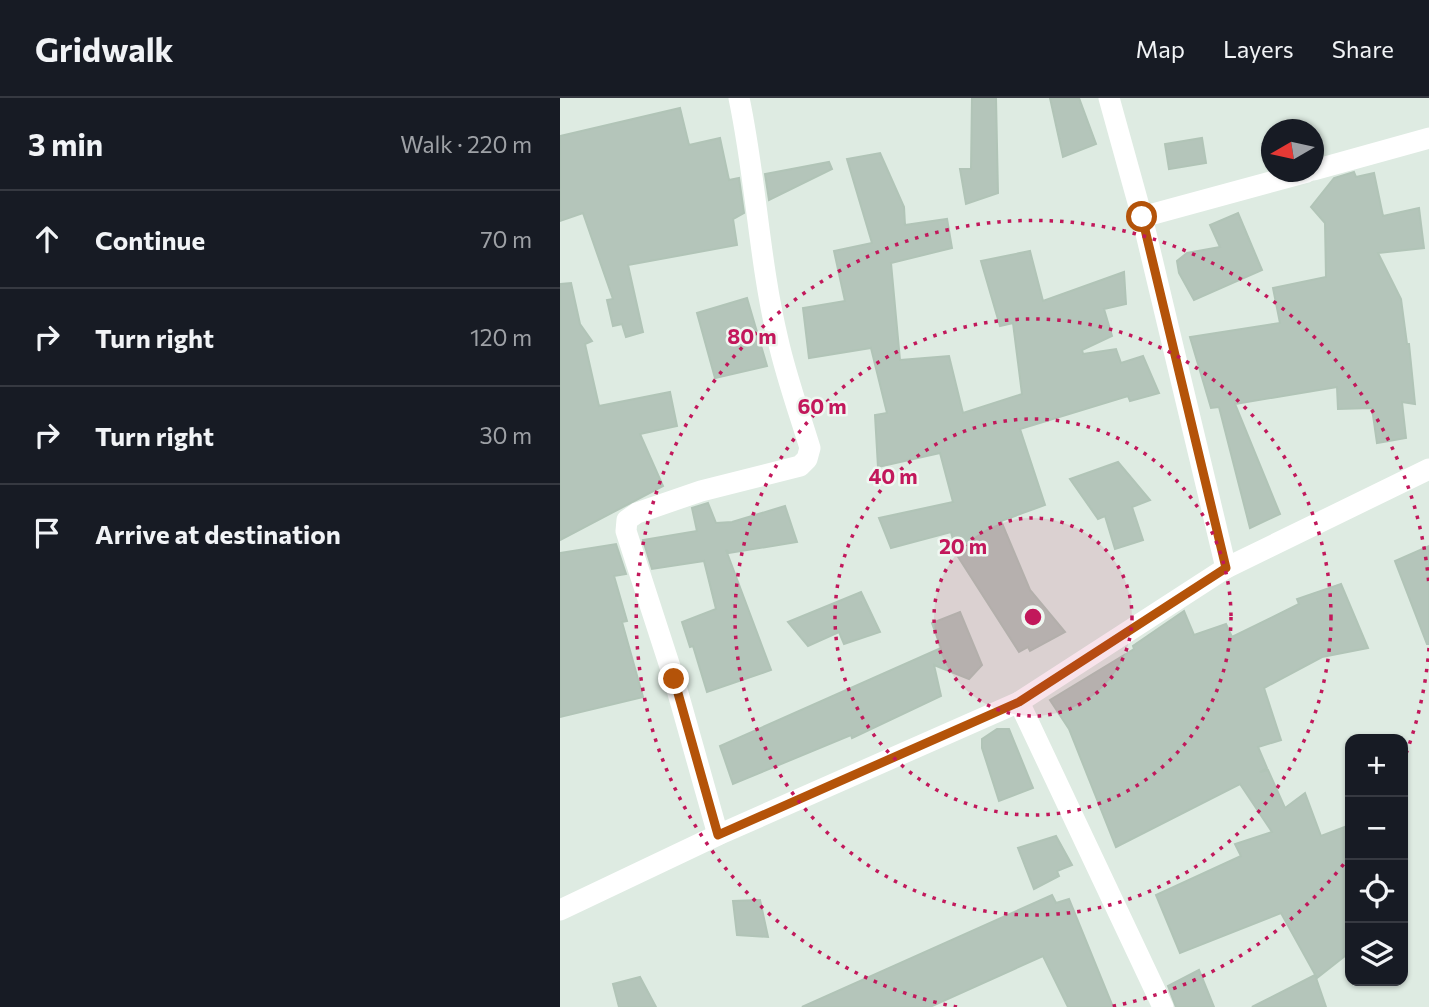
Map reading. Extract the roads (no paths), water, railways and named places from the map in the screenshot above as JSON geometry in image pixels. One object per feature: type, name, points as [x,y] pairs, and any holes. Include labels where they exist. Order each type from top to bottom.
[{"type":"street","points":[[718,835],[674,679],[626,531],[627,520],[637,513],[701,491],[800,466],[807,459],[810,448],[778,341],[750,148],[739,98]]},
{"type":"street","points":[[1109,98],[1142,217],[1226,568]]},
{"type":"street","points":[[1324,167],[1429,138]]},
{"type":"street","points":[[1142,217],[1270,182]]},
{"type":"street","points":[[560,910],[718,835],[1019,702],[1226,568],[1429,469]]},
{"type":"street","points":[[1019,702],[1163,1007]]}]
